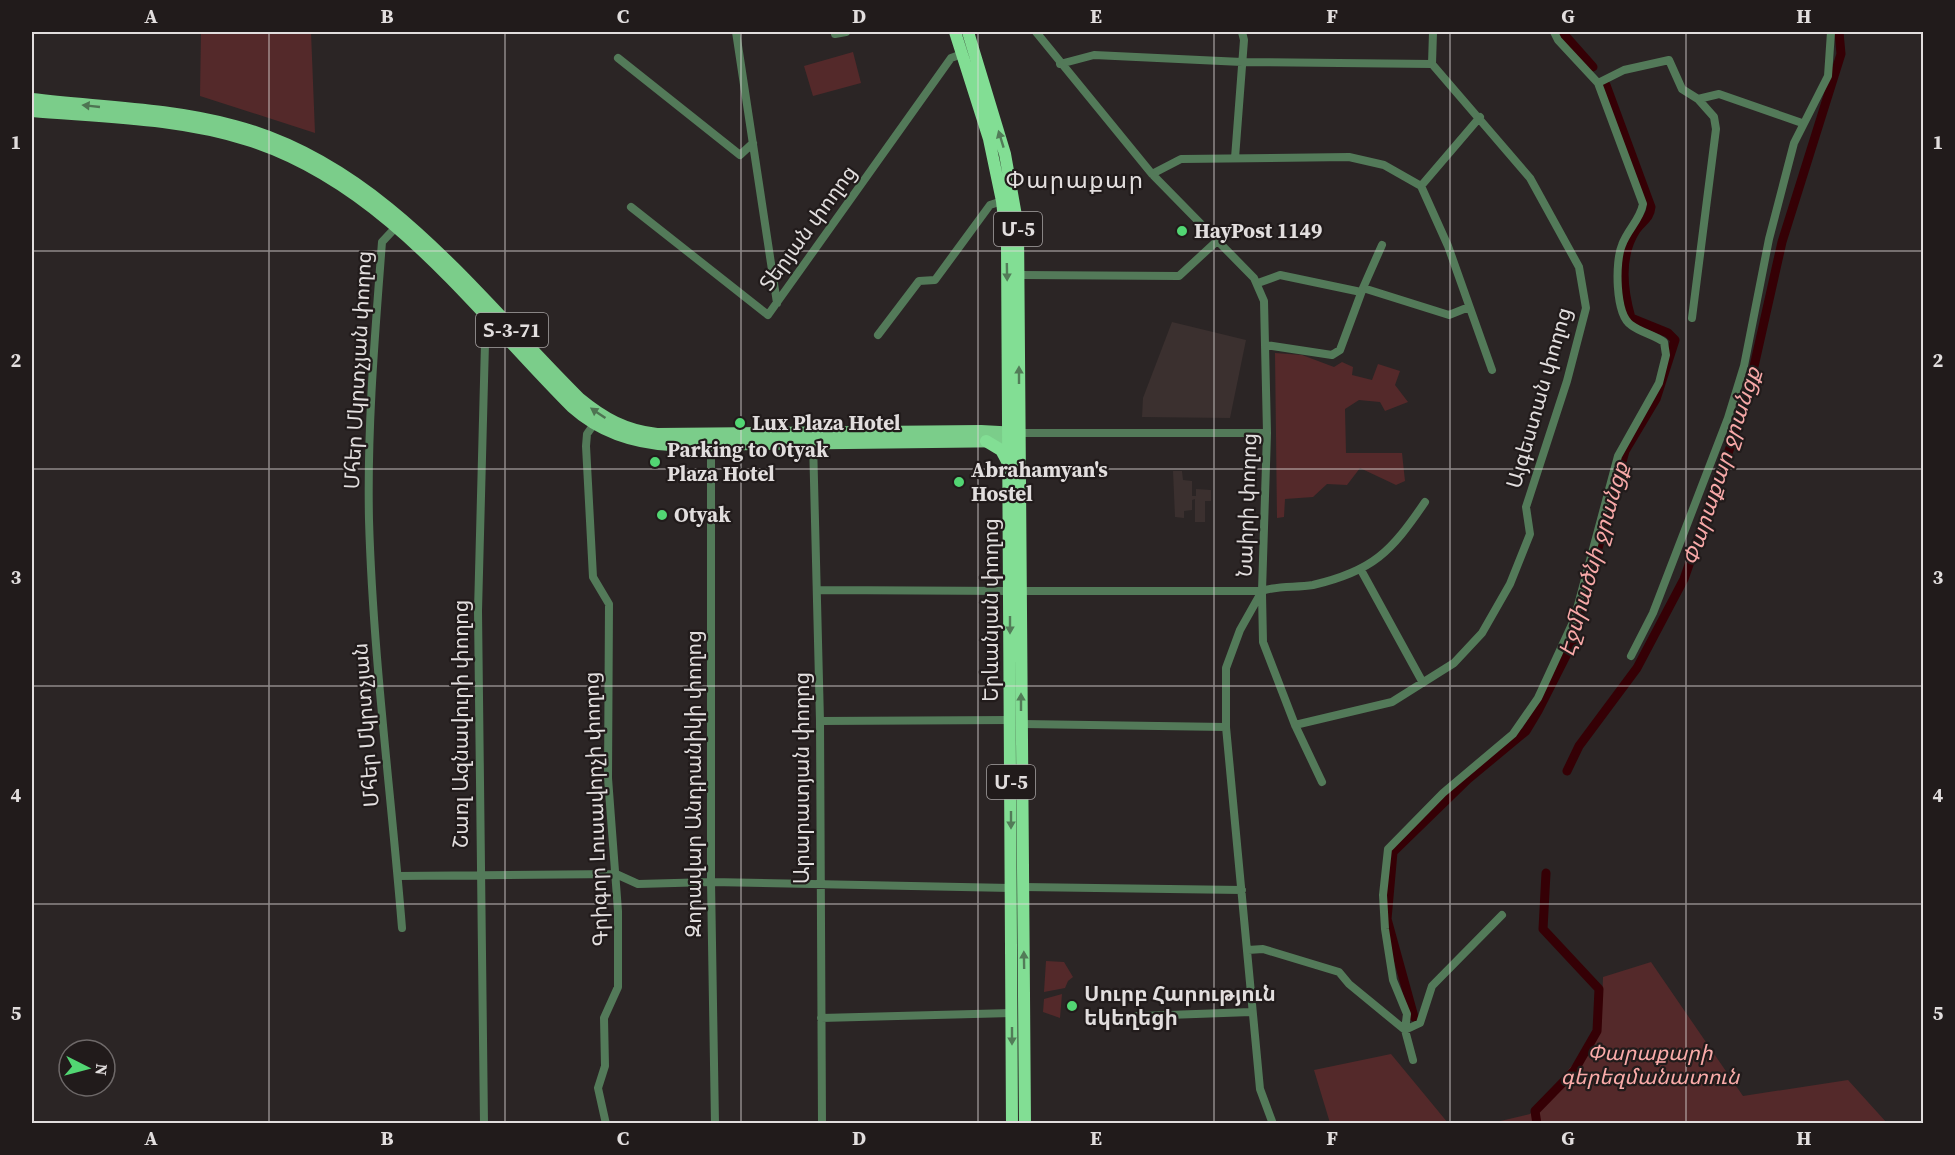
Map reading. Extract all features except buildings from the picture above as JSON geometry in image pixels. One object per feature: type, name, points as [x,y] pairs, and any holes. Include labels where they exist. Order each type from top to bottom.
[{"type":"highway","name":"Երևանյան փողոց","points":[[955,32],[989,139],[1002,201],[1007,246],[1018,436],[1010,468],[1015,591]]},
{"type":"highway","name":"Երևանյան փողոց","points":[[968,32],[1005,154],[1018,227],[1020,275],[1015,591],[1017,887],[1025,1124]]},
{"type":"highway","points":[[986,441],[1001,450],[1010,468]]},
{"type":"highway","name":"Երևանյան փողոց","points":[[1012,1124],[1012,1013],[1017,887]]},
{"type":"main road","name":"Տ-3-71","points":[[32,99],[219,122],[289,144],[323,162],[355,182],[401,218],[580,399],[599,414],[622,426],[657,434],[813,438],[986,441],[1018,436]]},
{"type":"main road","name":"Տ-3-71","points":[[32,111],[179,125],[247,140],[279,152],[327,175],[370,205],[396,227],[565,400],[594,424],[616,435],[643,443],[711,444],[813,438],[1018,436]]},
{"type":"street","points":[[736,32],[777,303]]},
{"type":"street","points":[[835,34],[846,32]]},
{"type":"street","points":[[1036,32],[1152,174],[1258,282],[1280,275],[1362,290],[1449,315],[1468,307]]},
{"type":"street","points":[[1236,158],[1244,40],[1242,32]]},
{"type":"street","points":[[1060,63],[1094,55],[1242,62],[1432,64],[1433,32]]},
{"type":"street","points":[[1413,1060],[1405,1030],[1407,1014],[1393,980],[1385,929],[1383,894],[1388,849],[1443,794],[1513,734],[1538,698],[1574,620],[1618,456],[1659,383],[1666,355],[1664,342],[1631,326],[1622,317],[1618,290],[1621,247],[1640,218],[1643,204],[1598,83],[1558,40],[1554,32]]},
{"type":"street","points":[[1631,656],[1653,613],[1728,418],[1744,366],[1769,239],[1802,123],[1828,76],[1831,32]]},
{"type":"street","name":"Տերյան փողոց","points":[[632,207],[768,315],[951,58],[962,54]]},
{"type":"street","points":[[618,58],[740,155],[753,142]]},
{"type":"street","points":[[1598,83],[1624,70],[1669,60],[1682,88],[1698,99],[1714,117],[1716,129],[1692,318]]},
{"type":"street","name":"Այգեստան փողոց","points":[[1295,725],[1392,702],[1454,663],[1482,633],[1510,584],[1530,534],[1526,507],[1567,381],[1586,308],[1578,267],[1530,178],[1480,117],[1432,64]]},
{"type":"street","points":[[1698,99],[1719,94],[1802,123]]},
{"type":"street","points":[[1421,186],[1480,117]]},
{"type":"street","points":[[1152,174],[1181,159],[1349,157],[1384,165],[1421,186],[1448,246],[1492,370]]},
{"type":"street","points":[[878,335],[919,281],[936,280],[990,205],[1002,201]]},
{"type":"street","name":"Մհեր Մկրտչյան փողոց","points":[[369,520],[370,401],[382,242],[396,227]]},
{"type":"street","points":[[1020,275],[1179,276],[1217,241]]},
{"type":"street","points":[[1266,345],[1332,355],[1340,350],[1362,290],[1382,245]]},
{"type":"street","name":"Նաիրի փողոց","points":[[1258,282],[1264,301],[1266,345],[1267,433],[1262,591],[1240,630],[1226,668],[1226,727],[1260,1089],[1273,1124]]},
{"type":"street","name":"Շառլ Ազնավուրի փողոց","points":[[484,1124],[478,611],[485,343],[498,329]]},
{"type":"street","name":"Գրիգոր Լուսավորչի փողոց","points":[[594,424],[587,434],[586,446],[593,578],[609,604],[608,778],[616,874],[618,987],[604,1018],[605,1066],[598,1088],[606,1124]]},
{"type":"street","points":[[1018,436],[1267,433]]},
{"type":"street","name":"Արարատյան փողոց","points":[[813,438],[819,590],[822,1124]]},
{"type":"street","name":"Զորավար Անդրանիկի փողոց","points":[[711,444],[711,882],[716,1124]]},
{"type":"street","points":[[819,590],[1262,591],[1273,587],[1311,585],[1361,570],[1399,540],[1425,502]]},
{"type":"street","name":"Մհեր Մկրտչյան","points":[[369,520],[388,788],[402,928]]},
{"type":"street","points":[[1361,570],[1423,683]]},
{"type":"street","points":[[1262,591],[1263,642],[1295,725],[1322,782]]},
{"type":"street","points":[[820,721],[1016,722],[1226,727]]},
{"type":"street","points":[[398,876],[616,874],[638,884],[711,882],[1242,891]]},
{"type":"street","points":[[1405,1030],[1420,1023],[1432,986],[1502,915]]},
{"type":"street","points":[[1248,950],[1263,949],[1339,972],[1349,984],[1405,1030]]},
{"type":"street","points":[[1113,1017],[1251,1012]]},
{"type":"street","points":[[821,1018],[1012,1013]]},
{"type":"shaded area","points":[[1172,322],[1246,340],[1230,418],[1142,417],[1143,398]]},
{"type":"shaded area","points":[[1173,471],[1182,471],[1183,480],[1192,481],[1192,496],[1196,496],[1196,489],[1211,490],[1211,501],[1205,501],[1205,522],[1195,522],[1195,499],[1192,500],[1192,510],[1184,511],[1184,518],[1175,517]]},
{"type":"green space","points":[[201,32],[311,32],[315,133],[200,96]]},
{"type":"green space","points":[[853,52],[861,83],[813,96],[804,66]]},
{"type":"green space","points":[[1275,353],[1302,355],[1334,367],[1342,362],[1353,367],[1352,375],[1372,380],[1378,364],[1400,371],[1395,385],[1408,402],[1385,411],[1380,402],[1359,400],[1345,409],[1346,453],[1402,453],[1405,481],[1396,485],[1360,468],[1347,485],[1327,484],[1313,497],[1285,499],[1284,517],[1277,518]]},
{"type":"green space","points":[[1046,961],[1064,962],[1073,977],[1065,988],[1044,992]]},
{"type":"green space","name":"Փարաքարի գերեզմանատուն","points":[[1651,962],[1743,1096],[1848,1080],[1887,1123],[1492,1123],[1530,1114],[1601,1032],[1603,977]]},
{"type":"green space","points":[[1062,994],[1060,1018],[1043,1012],[1044,999]]},
{"type":"green space","points":[[1391,1054],[1448,1123],[1330,1123],[1314,1070]]},
{"type":"waterway","name":"Էջմիածնի ջրանցք","points":[[1562,32],[1593,67]]},
{"type":"waterway","name":"Փարաքար ջրանցք","points":[[1567,771],[1579,746],[1637,668],[1684,579],[1746,402],[1782,242],[1841,54],[1839,32]]},
{"type":"waterway","name":"Էջմիածնի ջրանցք","points":[[1414,1017],[1387,919],[1393,852],[1468,779],[1526,731],[1538,711],[1571,646],[1625,451],[1656,399],[1675,340],[1668,333],[1631,318],[1626,296],[1625,262],[1631,240],[1651,207],[1606,85]]},
{"type":"waterway","name":"Փարաքար ջրանցք","points":[[1537,1124],[1535,1111],[1574,1071],[1597,1031],[1599,989],[1543,929],[1546,873]]},
{"type":"place","name":"HayPost 1149","points":[[1182,231]]},
{"type":"place","name":"Lux Plaza Hotel","points":[[740,423]]},
{"type":"place","name":"Parking to Otyak Plaza Hotel","points":[[655,462]]},
{"type":"place","name":"Abrahamyan's Hostel","points":[[959,482]]},
{"type":"place","name":"Otyak","points":[[662,515]]},
{"type":"place","name":"Սուրբ Հարություն եկեղեցի","points":[[1072,1006]]},
{"type":"district","name":"Փարաքար","points":[[1075,180]]}]
